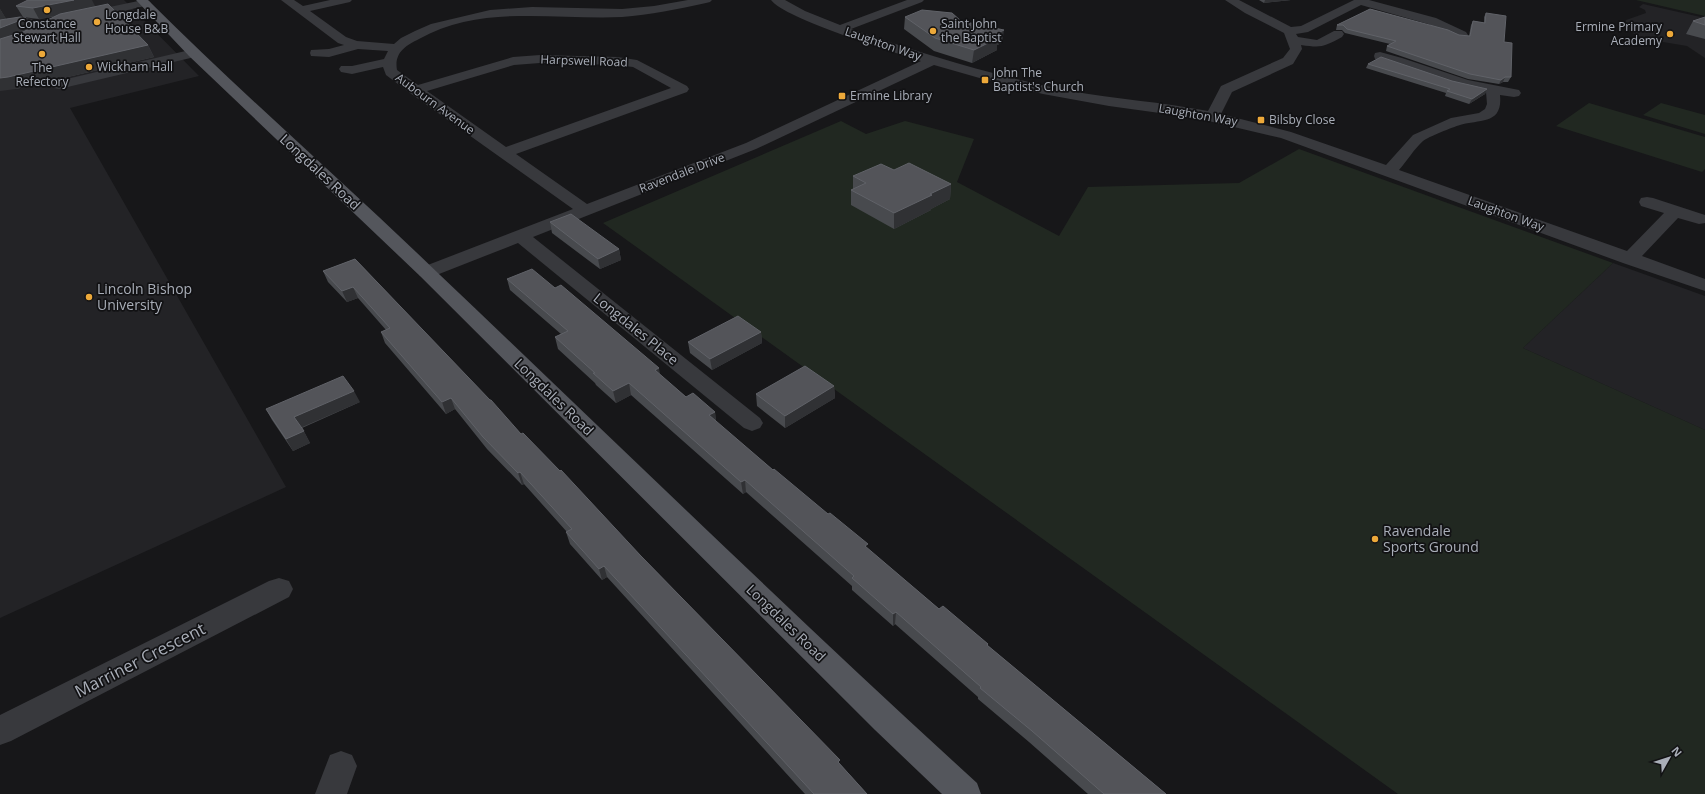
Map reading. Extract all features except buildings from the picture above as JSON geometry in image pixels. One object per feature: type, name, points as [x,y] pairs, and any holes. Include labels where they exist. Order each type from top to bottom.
[{"type":"main road","name":"Longdales Road","points":[[144,1],[194,53],[427,272],[875,709],[965,794]]},
{"type":"street","points":[[288,0],[342,40],[358,45],[396,48],[413,37],[448,23],[517,5],[569,13],[622,13],[706,0]]},
{"type":"street","points":[[301,10],[346,0]]},
{"type":"street","name":"Laughton Way","points":[[777,0],[801,14],[840,29],[932,61],[988,77],[1035,88],[1099,100],[1182,111],[1286,135],[1705,285]]},
{"type":"street","points":[[840,29],[918,0]]},
{"type":"street","points":[[1231,0],[1291,36],[1320,49],[1338,34]]},
{"type":"street","points":[[0,27],[26,22],[39,25],[144,1]]},
{"type":"street","points":[[1291,36],[1362,1],[1464,29]]},
{"type":"street","points":[[0,48],[25,39],[61,21]]},
{"type":"street","points":[[1212,117],[1226,89],[1288,61],[1296,49],[1291,36]]},
{"type":"street","points":[[316,52],[329,53],[358,45]]},
{"type":"street","name":"Aubourn Avenue","points":[[396,48],[389,62],[391,72],[585,210]]},
{"type":"street","points":[[59,85],[194,53]]},
{"type":"street","points":[[1380,56],[1400,60],[1447,78],[1493,90],[1514,92]]},
{"type":"street","name":"Harpswell Road","points":[[415,90],[513,61],[540,59],[617,60],[637,64],[682,89],[504,153]]},
{"type":"street","name":"Ravendale Drive","points":[[427,272],[751,146],[932,61]]},
{"type":"street","points":[[346,69],[352,70],[389,62]]},
{"type":"street","points":[[1390,171],[1418,138],[1456,121],[1483,117],[1491,111],[1494,104],[1493,90]]},
{"type":"street","points":[[1647,202],[1699,219]]},
{"type":"street","points":[[1629,259],[1675,211]]},
{"type":"street","name":"Longdales Place","points":[[520,235],[752,423]]},
{"type":"street","name":"Marriner Crescent","points":[[0,731],[279,589]]},
{"type":"shaded area","name":"Lincoln Bishop University","points":[[0,0],[124,0],[199,76],[70,108],[286,487],[0,618]]},
{"type":"shaded area","points":[[1636,0],[1705,0],[1705,16]]},
{"type":"shaded area","name":"Ermine Primary Academy","points":[[1643,4],[1705,18],[1705,58],[1687,46],[1645,39],[1624,29],[1626,20],[1646,13],[1645,10],[1639,7]]},
{"type":"shaded area","points":[[1589,103],[1705,137],[1705,169],[1702,172],[1556,126]]},
{"type":"shaded area","points":[[1661,103],[1705,115],[1705,134],[1643,115]]},
{"type":"shaded area","name":"Ravendale Sports Ground","points":[[841,121],[866,134],[905,121],[974,139],[957,182],[1059,236],[1088,187],[1239,183],[1299,149],[1613,263],[1523,348],[1705,430],[1705,794],[1398,794],[603,223]]},
{"type":"shaded area","points":[[1613,263],[1705,296],[1705,430],[1523,348]]},
{"type":"place","name":"Constance Stewart Hall","points":[[47,10]]},
{"type":"place","name":"Longdale House B&B","points":[[97,22]]},
{"type":"place","name":"Saint John the Baptist","points":[[933,31]]},
{"type":"place","name":"Ermine Primary Academy","points":[[1670,34]]},
{"type":"place","name":"The Refectory","points":[[42,54]]},
{"type":"place","name":"Wickham Hall","points":[[89,67]]},
{"type":"place","name":"John The Baptist's Church","points":[[985,80]]},
{"type":"place","name":"Ermine Library","points":[[842,96]]},
{"type":"place","name":"Bilsby Close","points":[[1261,120]]},
{"type":"place","name":"Lincoln Bishop University","points":[[89,297]]},
{"type":"place","name":"Ravendale Sports Ground","points":[[1375,539]]}]
